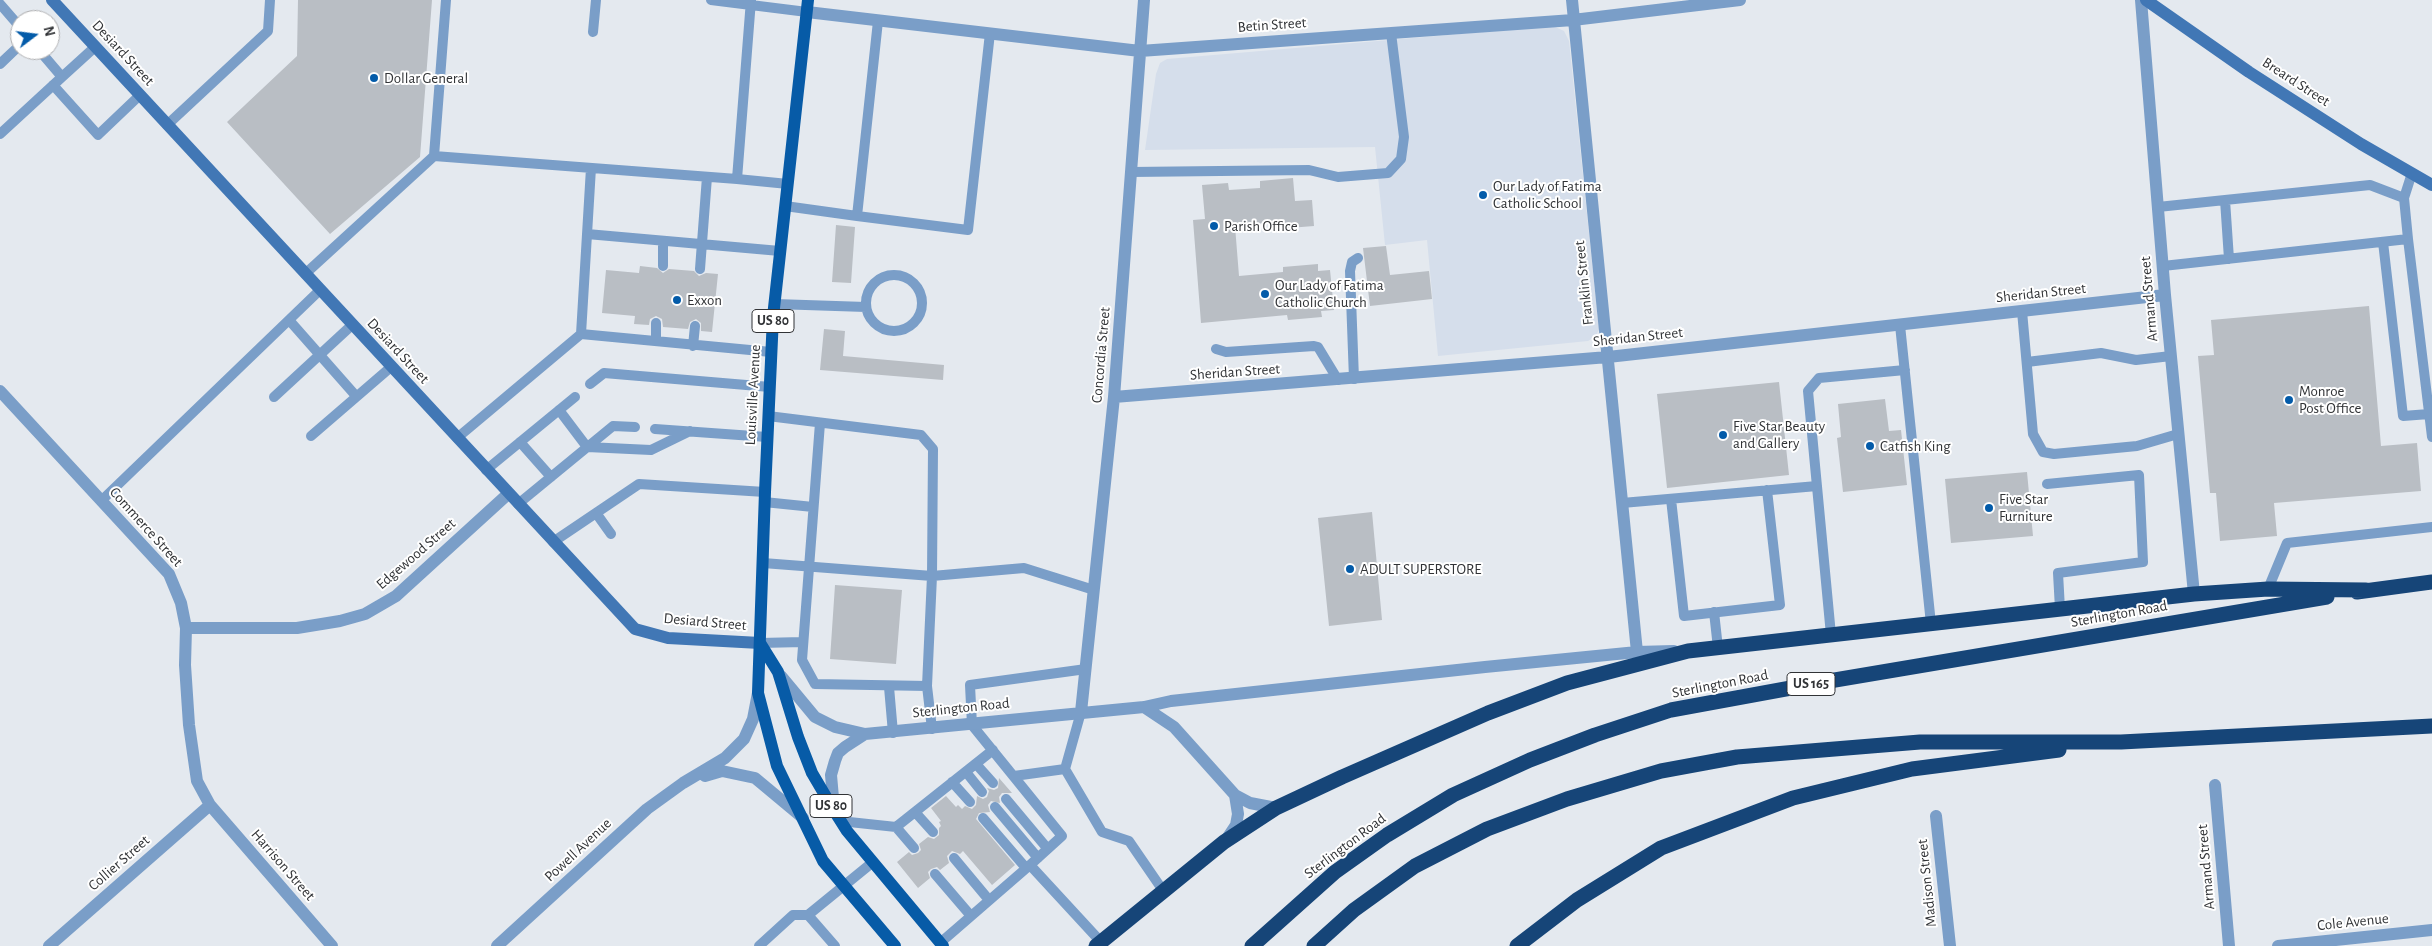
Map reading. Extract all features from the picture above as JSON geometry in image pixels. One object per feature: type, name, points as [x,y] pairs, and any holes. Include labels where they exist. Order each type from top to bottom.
[{"type":"highway","name":"Sterlington Road","points":[[1252,946],[1335,872],[1387,835],[1453,795],[1530,760],[1671,710],[1839,679],[2366,590],[2432,582]]},
{"type":"highway","points":[[1099,944],[1224,842],[1276,808],[1479,717],[1567,683],[1688,651],[2194,594],[2268,589],[2366,590]]},
{"type":"highway","points":[[1314,946],[1354,910],[1423,862],[1488,829],[1567,799],[1662,771],[1737,757],[1920,742],[2121,742],[2432,726]]},
{"type":"highway","points":[[1517,946],[1577,900],[1661,848],[1793,798],[1912,769],[2121,742]]},
{"type":"main road","name":"Louisville Avenue","points":[[760,643],[767,437],[775,304],[807,6]]},
{"type":"main road","name":"Desiard Street","points":[[760,643],[778,672],[798,737],[812,773],[838,816],[872,862],[942,944]]},
{"type":"main road","name":"Desiard Street","points":[[760,643],[758,693],[777,766],[823,861],[894,946]]},
{"type":"street","name":"Desiard Street","points":[[52,0],[635,629],[668,638],[760,643]]},
{"type":"street","name":"Concordia Street","points":[[1081,712],[1114,397],[1144,0]]},
{"type":"street","name":"Franklin Street","points":[[1572,0],[1638,652]]},
{"type":"street","name":"Betin Street","points":[[807,6],[878,21],[1140,51],[1573,20],[1740,0]]},
{"type":"street","name":"Armand Street","points":[[2142,0],[2162,266],[2194,594]]},
{"type":"street","name":"Breard Street","points":[[2146,0],[2249,72],[2432,185]]},
{"type":"street","name":"Sheridan Street","points":[[1114,397],[1608,358],[2165,296]]},
{"type":"street","name":"Commerce Street","points":[[0,391],[169,574],[181,603],[186,628],[185,665],[189,725],[197,781],[210,805]]},
{"type":"street","name":"Edgewood Street","points":[[186,628],[297,628],[340,621],[365,614],[396,596],[508,494]]},
{"type":"street","name":"Sterlington Road","points":[[778,672],[794,694],[815,717],[835,727],[865,734],[1144,707],[1180,700],[1638,652],[1688,651]]},
{"type":"street","name":"Powell Avenue","points":[[497,946],[647,809],[684,783],[726,758],[744,739],[753,719],[758,693]]},
{"type":"street","points":[[1144,707],[1174,727],[1235,794],[1250,804],[1276,808]]},
{"type":"street","name":"Sterlington Road","points":[[838,816],[831,793],[831,775],[834,760],[838,752],[865,734]]},
{"type":"street","name":"Powell Avenue","points":[[684,783],[722,771],[754,778],[803,818]]},
{"type":"street","name":"Armand Street","points":[[2215,785],[2229,946]]},
{"type":"street","points":[[1224,842],[1236,826],[1238,814],[1235,794]]},
{"type":"street","name":"Collier Street","points":[[50,946],[210,805]]},
{"type":"street","name":"Harrison Street","points":[[210,805],[332,946]]},
{"type":"street","name":"Madison Street","points":[[1936,816],[1950,946]]},
{"type":"street","name":"Cole Avenue","points":[[2278,946],[2432,930]]},
{"type":"lane","points":[[167,125],[268,31],[270,0]]},
{"type":"lane","points":[[305,274],[434,156],[446,0]]},
{"type":"lane","points":[[592,32],[596,0]]},
{"type":"lane","points":[[711,0],[807,6]]},
{"type":"lane","points":[[737,179],[751,2]]},
{"type":"lane","points":[[0,4],[10,16]]},
{"type":"lane","points":[[857,216],[878,21]]},
{"type":"lane","points":[[1131,172],[1309,170],[1338,177],[1388,173],[1401,159],[1404,136],[1391,33]]},
{"type":"lane","points":[[785,206],[968,230],[990,34]]},
{"type":"lane","points":[[0,134],[96,47]]},
{"type":"lane","points":[[0,64],[10,54]]},
{"type":"lane","points":[[48,60],[62,77]]},
{"type":"lane","points":[[53,86],[98,135],[140,95]]},
{"type":"lane","points":[[434,156],[788,184]]},
{"type":"lane","points":[[581,334],[591,168]]},
{"type":"lane","points":[[2412,173],[2404,198],[2432,437]]},
{"type":"lane","points":[[700,269],[706,177]]},
{"type":"lane","points":[[2158,206],[2370,185],[2404,198]]},
{"type":"lane","points":[[2225,200],[2229,259]]},
{"type":"lane","points":[[587,234],[780,251]]},
{"type":"lane","points":[[2162,266],[2408,239]]},
{"type":"lane","points":[[663,242],[663,266]]},
{"type":"lane","points":[[2383,242],[2403,416],[2429,414]]},
{"type":"lane","points":[[1354,379],[1350,271],[1352,262],[1358,258]]},
{"type":"lane","points":[[894,275],[912,282],[922,298],[918,317],[905,329],[897,331],[880,328],[868,316],[866,308],[870,288],[884,276],[894,275]]},
{"type":"lane","points":[[101,500],[320,290]]},
{"type":"lane","points":[[775,304],[866,308]]},
{"type":"lane","points":[[2022,311],[2033,434],[2042,452],[2054,454],[2137,446],[2178,434]]},
{"type":"lane","points":[[289,320],[356,396]]},
{"type":"lane","points":[[656,323],[656,341]]},
{"type":"lane","points":[[274,397],[352,325]]},
{"type":"lane","points":[[1900,325],[1931,624]]},
{"type":"lane","points":[[693,346],[695,326]]},
{"type":"lane","points":[[457,438],[581,334],[772,352]]},
{"type":"lane","points":[[1216,348],[1226,352],[1318,347],[1338,380]]},
{"type":"lane","points":[[2027,362],[2101,353],[2136,360],[2171,356]]},
{"type":"lane","points":[[311,436],[391,367]]},
{"type":"lane","points":[[1831,635],[1808,391],[1819,378],[1905,370]]},
{"type":"lane","points":[[590,384],[604,373],[770,388]]},
{"type":"lane","points":[[486,470],[575,397]]},
{"type":"lane","points":[[559,410],[586,447]]},
{"type":"lane","points":[[768,416],[921,435],[933,449],[932,576],[926,686],[932,728]]},
{"type":"lane","points":[[820,423],[802,660],[815,684],[889,687],[926,686]]},
{"type":"lane","points":[[518,504],[613,426],[635,427]]},
{"type":"lane","points":[[655,428],[767,437]]},
{"type":"lane","points":[[586,447],[651,450],[690,431]]},
{"type":"lane","points":[[520,442],[551,477]]},
{"type":"lane","points":[[2047,484],[2139,475],[2143,562],[2058,573],[2060,609]]},
{"type":"lane","points":[[553,542],[639,484],[765,497],[813,507]]},
{"type":"lane","points":[[1622,503],[1817,486]]},
{"type":"lane","points":[[1671,498],[1684,616],[1780,605],[1767,490]]},
{"type":"lane","points":[[596,513],[612,534]]},
{"type":"lane","points":[[2268,589],[2287,543],[2432,527]]},
{"type":"lane","points":[[763,562],[932,576],[1024,568],[1094,590]]},
{"type":"lane","points":[[1714,612],[1718,648]]},
{"type":"lane","points":[[760,643],[803,642]]},
{"type":"lane","points":[[942,944],[1062,836],[972,725],[970,685],[1086,669]]},
{"type":"lane","points":[[889,687],[893,732]]},
{"type":"lane","points":[[1081,712],[1066,769],[1102,832],[1129,841],[1164,892]]},
{"type":"lane","points":[[896,826],[993,750]]},
{"type":"lane","points":[[976,764],[993,784]]},
{"type":"lane","points":[[1014,776],[1066,769]]},
{"type":"lane","points":[[966,772],[982,792]]},
{"type":"lane","points":[[952,782],[970,802]]},
{"type":"lane","points":[[1006,799],[1047,848]]},
{"type":"lane","points":[[995,807],[1031,864]]},
{"type":"lane","points":[[915,812],[933,832]]},
{"type":"lane","points":[[838,816],[896,826],[914,848]]},
{"type":"lane","points":[[983,818],[1031,864],[1099,944]]},
{"type":"lane","points":[[954,858],[989,900]]},
{"type":"lane","points":[[759,946],[794,915],[808,915],[872,862]]},
{"type":"lane","points":[[935,874],[971,916]]},
{"type":"lane","points":[[808,915],[835,946]]},
{"type":"shaded area","name":"Our Lady of Fatima Catholic School","points":[[1553,26],[1564,31],[1569,41],[1599,329],[1596,336],[1588,341],[1438,356],[1427,240],[1385,245],[1375,147],[1145,150],[1156,74],[1160,63],[1167,59]]},
{"type":"building","points":[[298,0],[432,0],[420,157],[330,234],[227,122],[297,56]]},
{"type":"building","points":[[1293,178],[1295,201],[1312,200],[1314,226],[1276,229],[1275,222],[1235,226],[1239,276],[1283,272],[1283,267],[1318,264],[1318,271],[1330,270],[1334,310],[1321,311],[1322,317],[1288,320],[1287,315],[1201,323],[1193,220],[1205,219],[1202,185],[1228,183],[1229,190],[1260,188],[1260,181]]},
{"type":"building","points":[[836,225],[855,227],[851,283],[832,282]]},
{"type":"building","points":[[1386,246],[1390,275],[1429,271],[1432,299],[1370,306],[1363,248]]},
{"type":"building","points":[[640,266],[657,268],[663,273],[669,269],[694,271],[699,276],[706,273],[718,274],[712,332],[701,331],[701,323],[696,319],[690,322],[688,329],[663,327],[662,319],[656,316],[650,319],[649,325],[634,324],[635,316],[602,313],[606,270],[639,273]]},
{"type":"building","name":"Monroe Post Office","points":[[2369,306],[2381,446],[2417,443],[2421,491],[2274,503],[2277,536],[2220,541],[2216,493],[2210,493],[2198,356],[2214,355],[2211,320]]},
{"type":"building","points":[[824,329],[845,331],[843,356],[944,365],[943,380],[820,370]]},
{"type":"building","name":"Five Star Beauty and Gallery","points":[[1779,382],[1789,475],[1667,488],[1657,394]]},
{"type":"building","name":"Catfish King","points":[[1885,399],[1889,431],[1901,430],[1907,485],[1843,492],[1837,438],[1841,437],[1838,404]]},
{"type":"building","name":"Five Star Furniture","points":[[2027,472],[2033,536],[1951,543],[1945,479]]},
{"type":"building","name":"ADULT SUPERSTORE","points":[[1372,512],[1382,620],[1329,626],[1318,518]]},
{"type":"building","points":[[835,585],[902,590],[896,664],[830,659]]},
{"type":"building","points":[[999,778],[1012,793],[1002,793],[999,797],[1000,803],[991,801],[988,805],[990,812],[979,813],[976,819],[1015,865],[992,885],[963,851],[960,854],[952,851],[947,856],[949,863],[940,870],[937,867],[931,869],[928,872],[930,878],[918,888],[897,862],[909,852],[912,855],[918,853],[921,850],[919,844],[928,837],[934,839],[939,835],[939,828],[941,826],[939,822],[941,821],[931,808],[946,796],[956,807],[958,805],[962,809],[965,806],[972,809],[976,805],[977,796],[983,799],[987,797],[989,791],[987,788],[994,790],[998,788]]},
{"type":"place","name":"Dollar General","points":[[374,78]]},
{"type":"place","name":"Our Lady of Fatima Catholic School","points":[[1483,195]]},
{"type":"place","name":"Parish Office","points":[[1214,226]]},
{"type":"place","name":"Our Lady of Fatima Catholic Church","points":[[1265,294]]},
{"type":"place","name":"Exxon","points":[[677,300]]},
{"type":"place","name":"Monroe Post Office","points":[[2289,400]]},
{"type":"place","name":"Five Star Beauty and Gallery","points":[[1723,435]]},
{"type":"place","name":"Catfish King","points":[[1870,446]]},
{"type":"place","name":"Five Star Furniture","points":[[1989,508]]},
{"type":"place","name":"ADULT SUPERSTORE","points":[[1350,569]]}]
